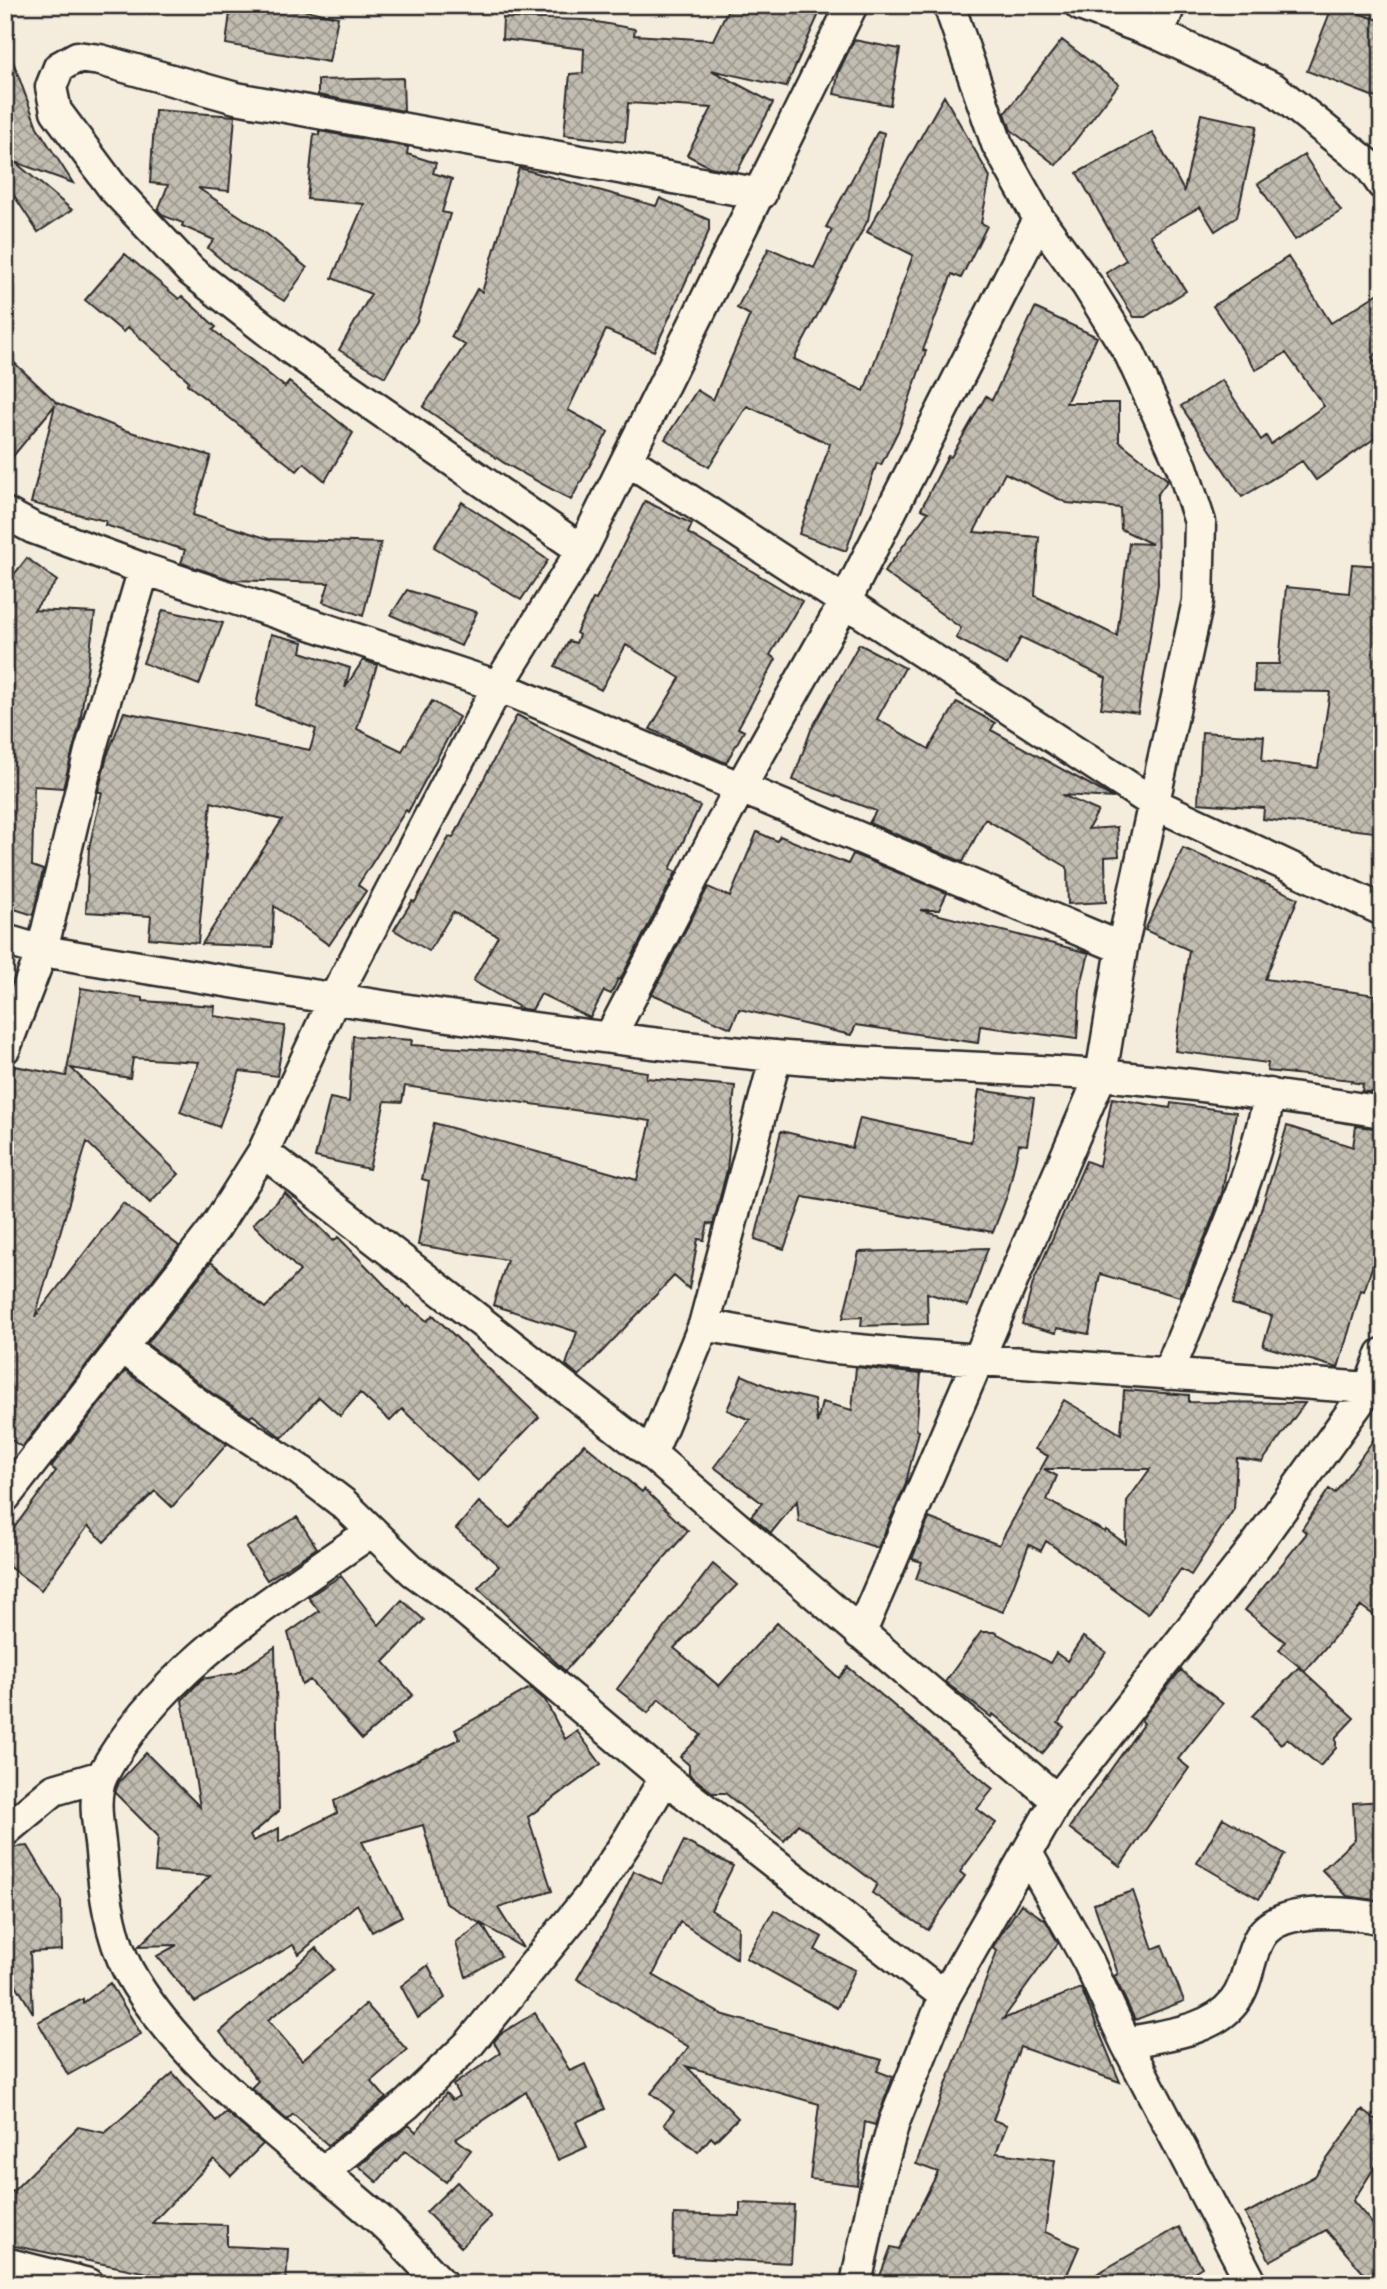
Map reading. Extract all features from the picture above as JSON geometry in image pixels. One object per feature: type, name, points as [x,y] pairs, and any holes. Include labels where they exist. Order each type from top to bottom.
[{"type":"street","points":[[5,1497],[215,1228],[263,1152],[334,999],[498,686],[582,550],[761,194],[852,5]]},
{"type":"street","points":[[860,1634],[1101,1075],[1122,948],[1198,601],[1200,522],[1182,467],[1130,354],[1087,285],[1039,219],[997,145],[950,5]]},
{"type":"street","points":[[1080,5],[1158,34],[1273,88],[1377,167]]},
{"type":"street","points":[[1158,34],[1171,5]]},
{"type":"street","points":[[582,550],[291,349],[191,271],[114,189],[56,111],[51,86],[59,67],[77,57],[100,60],[236,98],[761,194]]},
{"type":"street","points":[[610,1037],[740,788],[846,600],[1039,219]]},
{"type":"street","points":[[628,460],[1155,804],[1382,910]]},
{"type":"street","points":[[5,513],[33,528],[144,569],[498,686],[1122,948]]},
{"type":"street","points":[[5,1048],[42,951],[90,751],[144,569]]},
{"type":"street","points":[[5,940],[42,951],[334,999],[610,1037],[776,1056],[1101,1075],[1269,1094],[1382,1112]]},
{"type":"street","points":[[651,1454],[704,1325],[776,1056]]},
{"type":"street","points":[[1168,1374],[1241,1192],[1262,1132],[1269,1094]]},
{"type":"street","points":[[263,1152],[651,1454],[1057,1800]]},
{"type":"street","points":[[704,1325],[825,1347],[1369,1388]]},
{"type":"street","points":[[122,1347],[213,1415],[301,1471],[344,1504],[414,1571],[452,1599],[665,1778],[945,1996]]},
{"type":"street","points":[[856,2284],[875,2191],[894,2122],[945,1996],[1057,1800],[1253,1549],[1369,1388],[1382,1354]]},
{"type":"street","points":[[372,1531],[188,1669],[129,1736],[102,1776],[96,1799],[102,1864],[112,1927],[128,1970],[158,2014],[205,2068],[378,2218],[442,2284]]},
{"type":"street","points":[[5,1831],[54,1790],[102,1776]]},
{"type":"street","points":[[323,2172],[407,2104],[470,2043],[591,1895],[630,1838],[665,1778]]},
{"type":"street","points":[[1027,1853],[1088,1961],[1126,2043],[1252,2284]]},
{"type":"street","points":[[1126,2043],[1210,2022],[1234,2002],[1245,1981],[1261,1937],[1270,1926],[1312,1913],[1354,1913],[1382,1919]]},
{"type":"street","points":[[5,2263],[89,2284]]},
{"type":"building","points":[[231,5],[280,5],[338,17],[329,62],[226,44]]},
{"type":"building","points":[[730,5],[823,5],[786,87],[711,70],[773,103],[737,172],[710,167],[687,155],[712,108],[628,103],[625,142],[564,135],[570,74],[583,73],[584,49],[502,39],[503,18],[586,20],[635,29],[634,35],[713,40]]},
{"type":"building","points":[[1333,5],[1382,21],[1382,100],[1307,71]]},
{"type":"building","points":[[854,40],[900,49],[890,105],[834,94],[839,71]]},
{"type":"building","points":[[1062,40],[1119,84],[1056,165],[1011,130],[1005,113]]},
{"type":"building","points":[[9,50],[37,127],[73,183],[15,162],[72,210],[38,232],[5,182],[5,51]]},
{"type":"building","points":[[403,78],[404,111],[318,95],[318,80]]},
{"type":"building","points":[[944,96],[990,177],[981,223],[987,226],[961,278],[952,274],[923,350],[926,351],[899,429],[881,465],[877,463],[846,551],[799,534],[830,444],[747,406],[709,467],[665,439],[697,390],[713,400],[750,315],[737,308],[769,248],[814,268],[832,230],[826,227],[878,131],[884,133],[868,220],[794,359],[864,391],[913,255],[867,232]]},
{"type":"building","points":[[155,110],[235,116],[229,191],[198,188],[268,235],[307,268],[284,301],[230,267],[208,248],[214,240],[182,226],[183,223],[164,216],[158,210],[168,185],[150,183]]},
{"type":"building","points":[[1201,114],[1257,126],[1237,217],[1215,231],[1200,207],[1150,235],[1186,291],[1145,317],[1134,317],[1106,273],[1126,260],[1077,173],[1152,132],[1184,191]]},
{"type":"building","points":[[319,131],[408,147],[407,154],[436,163],[433,173],[452,179],[442,212],[450,214],[417,321],[385,377],[339,350],[371,294],[332,278],[364,204],[307,199],[314,134],[319,135]]},
{"type":"building","points":[[1304,155],[1341,211],[1295,240],[1258,184]]},
{"type":"building","points":[[519,168],[656,206],[660,198],[709,220],[709,231],[654,351],[606,330],[568,410],[608,432],[571,500],[504,463],[423,407],[465,345],[451,337],[477,289],[482,292]]},
{"type":"building","points":[[125,254],[179,299],[182,296],[216,327],[213,330],[285,387],[289,382],[353,433],[325,481],[304,463],[297,471],[187,384],[189,381],[128,327],[123,332],[85,300]]},
{"type":"building","points":[[1288,257],[1331,323],[1382,291],[1382,350],[1372,357],[1382,374],[1382,433],[1316,480],[1302,461],[1242,497],[1181,406],[1222,380],[1261,440],[1266,436],[1271,444],[1324,406],[1286,353],[1256,370],[1213,306]]},
{"type":"building","points":[[1035,308],[1097,337],[1066,403],[1119,403],[1119,441],[1168,480],[1157,495],[1158,584],[1138,713],[1101,708],[1106,678],[1021,637],[1007,665],[956,638],[961,628],[884,572],[928,512],[921,509],[948,456],[951,457],[986,396],[992,400]],"holes":[[[1005,473],[1067,503],[1120,508],[1121,529],[1152,544],[1129,543],[1117,636],[1035,596],[1039,537],[974,532]]]},
{"type":"building","points":[[5,354],[57,403],[124,430],[211,456],[193,515],[269,539],[381,543],[363,616],[323,602],[329,583],[232,580],[181,563],[185,550],[105,525],[106,521],[31,503],[55,405],[5,466]]},
{"type":"building","points":[[645,501],[692,524],[688,533],[802,601],[770,655],[776,659],[738,728],[744,731],[726,763],[650,729],[680,678],[626,645],[601,690],[555,666],[569,641],[576,643],[579,635],[576,633],[593,599],[596,600]]},
{"type":"building","points":[[462,502],[548,560],[521,600],[434,547]]},
{"type":"building","points":[[27,558],[57,581],[34,610],[95,613],[80,723],[63,788],[34,786],[32,866],[43,870],[33,915],[5,906],[5,586]]},
{"type":"building","points":[[1352,564],[1382,566],[1382,833],[1263,819],[1264,808],[1198,803],[1202,732],[1264,736],[1262,761],[1318,768],[1330,692],[1254,691],[1255,664],[1279,664],[1286,587],[1349,593]]},
{"type":"building","points":[[407,590],[477,612],[461,646],[391,615]]},
{"type":"building","points":[[163,610],[223,623],[199,685],[143,663]]},
{"type":"building","points":[[271,634],[303,642],[301,652],[350,668],[345,688],[363,660],[377,665],[357,729],[402,751],[432,701],[459,717],[408,812],[406,810],[358,885],[366,891],[329,945],[274,906],[272,947],[202,944],[282,820],[211,802],[198,943],[149,938],[151,916],[86,912],[89,848],[102,792],[98,792],[107,756],[124,712],[310,750],[316,729],[256,706]]},
{"type":"building","points":[[859,644],[905,668],[877,719],[929,749],[957,702],[995,723],[991,730],[1114,798],[1062,795],[1098,811],[1088,829],[1117,827],[1119,856],[1105,857],[1106,902],[1068,904],[1067,867],[985,819],[963,862],[869,823],[876,811],[793,780],[811,730]]},
{"type":"building","points":[[517,715],[615,767],[700,806],[670,869],[676,872],[620,980],[618,979],[611,994],[604,991],[590,1018],[541,994],[532,1010],[523,1009],[473,981],[498,936],[453,912],[429,951],[394,930],[412,901],[415,902],[449,837],[453,838]]},
{"type":"building","points":[[757,832],[777,841],[780,836],[848,864],[853,854],[947,893],[939,910],[920,910],[1089,953],[1080,989],[1077,1039],[980,1026],[978,1043],[856,1025],[851,1035],[739,1009],[731,1028],[652,994],[708,887],[730,897]]},
{"type":"building","points":[[1183,848],[1298,898],[1265,979],[1382,996],[1382,1094],[1362,1091],[1363,1084],[1351,1082],[1352,1080],[1267,1071],[1268,1063],[1175,1051],[1189,950],[1145,930]]},
{"type":"building","points":[[81,988],[143,998],[143,1001],[215,1006],[214,1016],[285,1026],[277,1076],[240,1071],[219,1127],[180,1112],[199,1062],[133,1058],[130,1078],[71,1068],[179,1174],[150,1203],[87,1142],[35,1317],[123,1203],[179,1246],[22,1447],[5,1436],[5,1110],[15,1066],[66,1076]]},
{"type":"building","points":[[353,1036],[412,1040],[411,1045],[509,1051],[647,1072],[646,1078],[735,1086],[727,1170],[713,1225],[708,1223],[704,1240],[698,1239],[689,1289],[674,1276],[579,1376],[566,1365],[577,1332],[493,1305],[507,1260],[418,1245],[429,1181],[422,1179],[434,1123],[637,1180],[651,1121],[405,1086],[402,1102],[385,1101],[369,1169],[315,1157],[330,1098],[349,1102]]},
{"type":"building","points":[[979,1090],[1034,1098],[1027,1145],[1019,1144],[1008,1193],[993,1232],[803,1197],[784,1249],[755,1239],[781,1131],[852,1148],[860,1118],[971,1142]]},
{"type":"building","points":[[1112,1098],[1170,1108],[1171,1103],[1236,1112],[1222,1193],[1208,1230],[1180,1297],[1100,1274],[1089,1334],[1057,1328],[1056,1333],[1022,1324],[1033,1283],[1086,1161],[1099,1166]]},
{"type":"building","points":[[1287,1126],[1353,1147],[1356,1126],[1382,1129],[1382,1238],[1364,1291],[1361,1290],[1338,1368],[1263,1346],[1272,1316],[1232,1304]]},
{"type":"building","points":[[285,1193],[334,1241],[338,1237],[407,1308],[408,1306],[427,1321],[433,1315],[539,1417],[478,1481],[402,1409],[390,1421],[360,1393],[340,1416],[319,1397],[282,1438],[253,1415],[250,1417],[212,1393],[147,1344],[211,1262],[265,1308],[300,1271],[253,1224]]},
{"type":"building","points":[[988,1248],[968,1306],[927,1293],[928,1324],[861,1326],[862,1317],[843,1318],[859,1252]]},
{"type":"building","points":[[856,1367],[921,1374],[916,1430],[919,1431],[905,1486],[878,1548],[799,1522],[797,1501],[771,1533],[751,1516],[762,1503],[714,1467],[750,1420],[727,1410],[742,1375],[781,1392],[814,1400],[817,1423],[822,1402],[852,1410]]},
{"type":"building","points":[[125,1371],[227,1444],[172,1507],[155,1491],[104,1542],[88,1526],[41,1590],[5,1564],[5,1540],[56,1471],[51,1467]]},
{"type":"building","points":[[1124,1390],[1189,1395],[1189,1402],[1305,1403],[1262,1462],[1237,1458],[1234,1509],[1191,1575],[1181,1569],[1148,1614],[1046,1541],[1041,1551],[1029,1545],[1003,1612],[916,1579],[922,1562],[912,1559],[929,1518],[999,1545],[1048,1456],[1035,1449],[1064,1400],[1121,1434]],"holes":[[[1044,1469],[1150,1469],[1127,1501],[1126,1544],[1106,1530],[1105,1532],[1047,1500],[1057,1476]]]},
{"type":"building","points":[[1382,1428],[1382,1621],[1361,1606],[1305,1671],[1279,1650],[1285,1642],[1245,1610],[1307,1533],[1302,1529],[1329,1489],[1335,1493]]},
{"type":"building","points":[[584,1444],[642,1492],[644,1489],[688,1531],[565,1671],[478,1588],[499,1566],[456,1529],[479,1502],[510,1528]]},
{"type":"building","points":[[297,1517],[317,1548],[267,1580],[246,1548]]},
{"type":"building","points":[[713,1564],[737,1585],[674,1648],[719,1686],[777,1623],[839,1678],[848,1667],[993,1789],[977,1809],[996,1823],[960,1872],[965,1876],[928,1930],[872,1893],[877,1884],[798,1824],[784,1841],[725,1793],[713,1793],[689,1774],[689,1765],[680,1757],[701,1735],[659,1699],[648,1713],[617,1689]]},
{"type":"building","points":[[341,1576],[379,1625],[402,1600],[424,1620],[384,1662],[413,1695],[362,1739],[310,1680],[302,1685],[288,1633],[319,1611],[308,1597]]},
{"type":"building","points":[[981,1632],[994,1632],[1050,1663],[1056,1653],[1067,1661],[1083,1637],[1106,1652],[1058,1723],[1064,1727],[1042,1754],[993,1714],[991,1717],[945,1682]]},
{"type":"building","points":[[275,1647],[279,1811],[250,1836],[253,1841],[279,1828],[279,1842],[337,1813],[334,1801],[460,1739],[455,1730],[530,1688],[545,1700],[565,1739],[577,1731],[601,1764],[528,1817],[552,1891],[498,1908],[523,1948],[482,1924],[501,1956],[466,1977],[456,1943],[481,1924],[445,1903],[423,1825],[362,1842],[402,1916],[372,1932],[357,1904],[299,1954],[293,1945],[195,2002],[157,1956],[177,1945],[139,1946],[210,1876],[155,1872],[158,1836],[115,1793],[119,1782],[146,1753],[200,1807],[182,1700],[202,1679],[237,1673]]},
{"type":"building","points":[[1299,1667],[1354,1718],[1336,1737],[1336,1748],[1320,1766],[1287,1738],[1281,1744],[1252,1716]]},
{"type":"building","points":[[1181,1670],[1223,1704],[1178,1759],[1189,1768],[1120,1866],[1069,1828],[1144,1723],[1141,1720]]},
{"type":"building","points":[[1382,1801],[1382,1893],[1375,1900],[1347,1896],[1322,1870],[1355,1839],[1353,1803]]},
{"type":"building","points":[[1223,1818],[1285,1854],[1259,1899],[1197,1863]]},
{"type":"building","points":[[684,1841],[733,1866],[711,1910],[738,1927],[737,1959],[680,1922],[653,1975],[721,2014],[882,2060],[877,2071],[893,2077],[875,2125],[865,2122],[857,2185],[810,2179],[819,2104],[686,2066],[738,2118],[715,2141],[711,2137],[698,2152],[664,2124],[674,2111],[651,2093],[689,2047],[577,1979],[606,1929],[634,1871],[662,1884]]},
{"type":"building","points":[[28,1846],[61,1901],[62,1950],[30,1952],[33,2013],[5,1966],[6,1848]]},
{"type":"building","points":[[1133,1891],[1153,1949],[1162,1945],[1184,2001],[1135,2020],[1114,1976],[1118,1974],[1094,1904]]},
{"type":"building","points":[[1021,1904],[1046,1921],[1058,1943],[1003,2019],[1081,1988],[1120,2082],[1020,2047],[993,2120],[1007,2125],[996,2153],[1055,2160],[1045,2232],[1079,2247],[1063,2284],[877,2284],[891,2247],[899,2249],[938,2172],[916,2164],[997,1951],[992,1948]]},
{"type":"building","points":[[774,1910],[822,1937],[815,1950],[855,1970],[837,2008],[746,1958]]},
{"type":"building","points":[[316,1948],[334,1969],[268,2020],[302,2060],[366,2004],[407,2050],[371,2081],[386,2098],[328,2145],[293,2114],[287,2120],[251,2088],[258,2081],[220,2032]]},
{"type":"building","points":[[428,1965],[445,1998],[418,2018],[401,1986]]},
{"type":"building","points":[[110,1983],[141,2034],[68,2075],[38,2022],[83,1999],[83,2003]]},
{"type":"building","points":[[535,2013],[570,2071],[585,2064],[605,2109],[576,2122],[587,2147],[558,2160],[526,2092],[456,2139],[471,2150],[446,2182],[405,2151],[377,2182],[359,2166],[409,2125],[416,2132],[446,2093],[452,2100],[459,2096],[453,2085],[500,2053],[494,2042],[500,2034]]},
{"type":"building","points":[[173,2073],[216,2121],[226,2112],[263,2144],[231,2176],[214,2159],[152,2223],[227,2225],[227,2246],[288,2249],[286,2284],[182,2284],[182,2280],[5,2244],[5,2199],[78,2127],[105,2133]]},
{"type":"building","points":[[1362,2110],[1382,2124],[1382,2156],[1353,2201],[1382,2235],[1382,2284],[1373,2284],[1326,2230],[1270,2261],[1245,2214],[1315,2176]]},
{"type":"building","points":[[457,2182],[491,2217],[461,2247],[426,2212]]},
{"type":"building","points":[[740,2203],[794,2205],[791,2263],[673,2257],[674,2214],[740,2216]]},
{"type":"building","points":[[1179,2227],[1202,2267],[1194,2272],[1200,2284],[1079,2284]]}]
